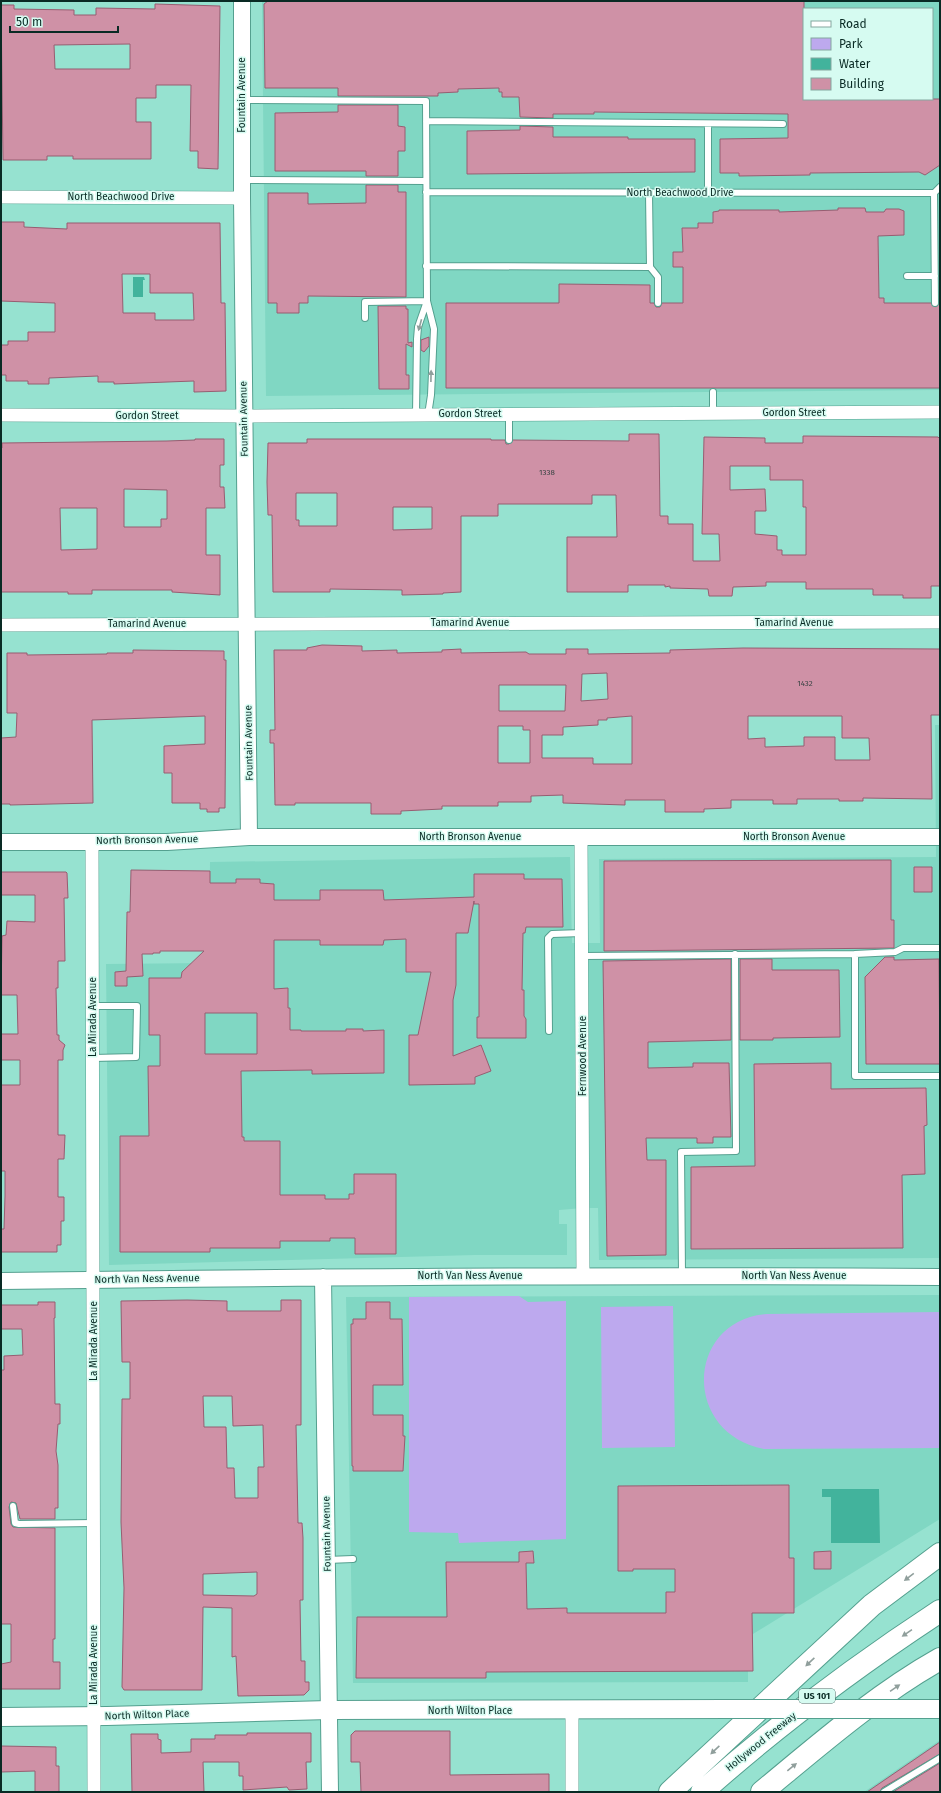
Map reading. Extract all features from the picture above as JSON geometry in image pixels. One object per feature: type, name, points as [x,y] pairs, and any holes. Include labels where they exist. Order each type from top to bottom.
[{"type":"highway","points":[[670,1792],[872,1605],[940,1554]]},
{"type":"highway","name":"Hollywood Freeway","points":[[702,1792],[815,1698],[863,1662],[940,1611]]},
{"type":"highway","points":[[762,1792],[845,1725],[885,1695],[940,1659]]},
{"type":"main road","name":"North Wilton Place","points":[[1,1717],[329,1710],[572,1711],[940,1709]]},
{"type":"street","name":"Fountain Avenue","points":[[242,1],[244,416],[250,837]]},
{"type":"street","name":"North Beachwood Drive","points":[[1,197],[242,198]]},
{"type":"street","name":"Gordon Street","points":[[1,415],[244,416],[940,412]]},
{"type":"street","name":"Tamarind Avenue","points":[[1,625],[247,623],[940,622]]},
{"type":"street","name":"North Bronson Avenue","points":[[1,842],[167,842],[250,837],[940,836]]},
{"type":"street","name":"Fernwood Avenue","points":[[581,837],[583,1276]]},
{"type":"street","name":"La Mirada Avenue","points":[[92,841],[94,1792]]},
{"type":"street","name":"North Van Ness Avenue","points":[[1,1281],[682,1275],[940,1277]]},
{"type":"street","name":"Fountain Avenue","points":[[323,1277],[330,1792]]},
{"type":"street","points":[[572,1711],[572,1792]]},
{"type":"lane","points":[[242,100],[426,101],[427,301],[434,329],[431,394],[422,415]]},
{"type":"lane","points":[[426,121],[783,124]]},
{"type":"lane","points":[[708,124],[708,193]]},
{"type":"lane","points":[[242,180],[426,182]]},
{"type":"lane","points":[[935,303],[934,193],[940,187]]},
{"type":"lane","name":"North Beachwood Drive","points":[[426,192],[934,193]]},
{"type":"lane","points":[[649,193],[650,267],[658,277],[658,303]]},
{"type":"lane","points":[[934,193],[937,202],[940,204]]},
{"type":"lane","points":[[426,266],[650,267]]},
{"type":"lane","points":[[907,276],[935,276]]},
{"type":"lane","points":[[365,318],[365,302],[427,301]]},
{"type":"lane","points":[[422,415],[417,339],[418,327],[427,301]]},
{"type":"lane","points":[[713,392],[713,414]]},
{"type":"lane","points":[[509,414],[509,440]]},
{"type":"lane","points":[[549,1031],[548,938],[552,934],[582,933]]},
{"type":"lane","points":[[582,956],[855,954],[895,952],[903,948],[940,948]]},
{"type":"lane","points":[[682,1275],[681,1152],[736,1151],[735,954]]},
{"type":"lane","points":[[855,954],[855,1076],[940,1076]]},
{"type":"lane","points":[[93,1006],[136,1006],[136,1057],[93,1058]]},
{"type":"lane","points":[[13,1506],[15,1523],[19,1524],[94,1523]]},
{"type":"lane","points":[[327,1560],[353,1559]]},
{"type":"lane","points":[[884,1792],[940,1758]]},
{"type":"shaded area","points":[[940,1],[940,390],[266,396],[262,2]]},
{"type":"shaded area","points":[[935,725],[940,725],[940,1258],[599,1260],[598,1208],[583,1208],[559,1210],[559,1224],[567,1224],[567,1255],[475,1255],[109,1265],[106,964],[209,963],[210,862],[570,857],[572,943],[600,943],[599,859],[936,857]]},
{"type":"shaded area","points":[[940,1295],[940,1519],[748,1637],[748,1682],[353,1683],[346,1297]]},
{"type":"shaded area","points":[[940,1740],[940,1792],[864,1792]]},
{"type":"green space","points":[[519,1296],[528,1302],[566,1301],[566,1539],[459,1543],[458,1533],[409,1532],[409,1297]]},
{"type":"green space","points":[[673,1306],[675,1447],[602,1448],[601,1307]]},
{"type":"green space","points":[[940,1312],[940,1448],[764,1449],[737,1439],[718,1422],[707,1401],[704,1378],[709,1355],[721,1335],[740,1321],[767,1314]]},
{"type":"water","points":[[133,277],[144,277],[143,297],[133,297]]},
{"type":"water","points":[[822,1489],[879,1489],[880,1543],[831,1543],[831,1497],[822,1497]]},
{"type":"building","points":[[268,1],[804,1],[803,100],[940,99],[940,165],[925,175],[919,172],[810,173],[810,175],[739,176],[739,173],[720,173],[720,139],[788,138],[788,114],[594,112],[594,114],[553,114],[553,118],[520,117],[519,97],[502,97],[502,92],[499,92],[499,88],[458,89],[458,92],[438,93],[438,96],[338,96],[338,88],[265,88],[264,4]]},
{"type":"building","points":[[155,4],[220,6],[218,169],[198,168],[198,151],[190,151],[191,85],[156,85],[156,98],[136,98],[136,122],[151,122],[151,159],[73,159],[73,156],[47,156],[47,160],[3,160],[1,5],[14,5],[14,9],[74,10],[74,15],[96,15],[96,8],[155,9]],"holes":[[[130,44],[130,69],[55,69],[54,45]]]},
{"type":"building","points":[[338,105],[398,105],[398,126],[405,127],[405,151],[398,151],[398,176],[366,176],[366,171],[275,171],[275,113],[338,112]]},
{"type":"building","points":[[520,126],[553,127],[553,137],[695,139],[695,172],[467,174],[467,131],[520,130]]},
{"type":"building","points":[[366,185],[398,185],[398,192],[406,192],[406,297],[308,296],[308,303],[299,303],[299,313],[277,313],[277,303],[268,303],[268,193],[308,193],[308,204],[366,203]]},
{"type":"building","points":[[838,208],[865,208],[866,212],[884,212],[886,209],[899,209],[904,211],[904,235],[878,236],[879,298],[884,298],[884,303],[931,303],[935,307],[940,303],[940,388],[446,388],[446,303],[559,303],[559,284],[650,285],[650,303],[654,303],[656,307],[660,307],[662,303],[683,303],[683,267],[673,267],[673,252],[683,252],[682,228],[698,228],[698,223],[713,223],[713,212],[719,210],[779,210],[779,212],[838,210]]},
{"type":"building","points":[[1,222],[24,222],[24,227],[67,229],[67,223],[220,223],[221,303],[225,303],[226,391],[194,392],[194,381],[114,384],[114,382],[98,382],[98,376],[49,378],[49,384],[28,384],[28,381],[6,381],[6,375],[1,375],[1,345],[8,345],[8,341],[28,341],[28,332],[55,332],[55,303],[1,301]],"holes":[[[122,274],[150,274],[150,293],[193,293],[194,320],[155,320],[155,313],[123,313]]]},
{"type":"building","points":[[378,306],[406,306],[406,309],[408,309],[408,343],[412,342],[412,347],[406,344],[406,375],[409,375],[409,389],[379,389]]},
{"type":"building","points":[[429,337],[429,346],[424,352],[421,350],[421,340]]},
{"type":"building","points":[[629,434],[659,434],[660,516],[668,516],[668,524],[693,524],[693,561],[720,561],[719,534],[702,534],[704,437],[765,438],[765,443],[803,443],[803,436],[938,437],[940,439],[940,586],[931,586],[931,598],[903,598],[903,595],[873,595],[873,589],[806,589],[806,582],[766,582],[766,586],[733,587],[732,596],[709,596],[708,589],[670,588],[670,586],[665,587],[665,585],[628,585],[628,592],[567,592],[567,537],[617,537],[616,495],[592,495],[592,504],[498,504],[498,516],[461,516],[461,592],[402,595],[402,590],[330,589],[330,592],[273,592],[272,515],[268,515],[268,443],[307,443],[307,439],[491,439],[505,440],[506,444],[509,444],[513,440],[629,441]],"holes":[[[730,466],[770,466],[770,480],[803,480],[803,507],[806,507],[806,555],[782,555],[782,550],[777,550],[777,536],[755,534],[755,511],[766,511],[765,489],[730,490]],[[296,493],[337,493],[337,526],[299,526],[299,520],[296,520]],[[393,507],[432,507],[432,529],[393,530]]]},
{"type":"building","points":[[224,439],[224,465],[220,465],[220,487],[224,487],[225,508],[206,508],[206,555],[220,555],[220,595],[172,592],[172,590],[92,590],[92,594],[68,594],[68,592],[1,592],[2,443]],"holes":[[[124,489],[167,490],[167,519],[161,519],[161,527],[124,527]],[[60,508],[97,508],[97,549],[61,550]]]},
{"type":"building","points":[[322,645],[362,646],[362,651],[397,650],[397,653],[442,652],[442,650],[461,649],[461,653],[526,652],[529,654],[566,654],[566,649],[588,649],[588,654],[670,653],[670,650],[743,648],[940,649],[940,715],[931,715],[932,799],[863,798],[863,801],[839,801],[839,799],[797,799],[797,804],[773,804],[773,800],[731,800],[731,808],[704,809],[704,812],[665,812],[665,800],[625,800],[625,805],[563,803],[563,795],[531,796],[531,802],[498,802],[498,806],[442,806],[442,809],[401,811],[401,814],[371,814],[371,803],[295,803],[295,805],[275,805],[274,743],[270,743],[270,730],[275,730],[274,650],[307,650],[307,648]],"holes":[[[607,673],[608,699],[581,701],[582,674]],[[499,685],[566,685],[565,711],[499,711]],[[632,716],[632,764],[593,764],[593,758],[542,758],[542,735],[563,735],[563,727],[598,725],[598,720],[607,720],[607,718]],[[748,716],[842,716],[842,738],[869,738],[870,760],[835,760],[835,737],[804,737],[804,746],[765,747],[765,738],[748,739]],[[498,726],[523,726],[523,730],[530,730],[530,763],[498,763]]]},
{"type":"building","points":[[133,650],[224,651],[224,660],[226,660],[225,808],[219,808],[219,812],[207,812],[207,809],[200,809],[200,803],[172,803],[172,773],[164,773],[164,746],[205,744],[205,716],[92,720],[93,803],[1,804],[1,738],[16,737],[17,713],[7,713],[7,653],[27,653],[27,655],[107,654],[133,653]]},
{"type":"building","points":[[891,860],[891,920],[894,920],[894,948],[604,951],[604,861]]},
{"type":"building","points":[[914,867],[932,867],[932,892],[914,892]]},
{"type":"building","points":[[131,870],[210,871],[210,883],[236,883],[236,879],[260,879],[260,883],[274,884],[274,900],[320,900],[320,890],[383,890],[384,900],[474,897],[474,874],[524,874],[524,879],[562,879],[563,927],[526,927],[525,933],[523,933],[522,990],[524,990],[526,1038],[477,1038],[477,1017],[479,1017],[479,904],[474,904],[474,901],[468,933],[456,933],[456,985],[453,1000],[453,1056],[481,1045],[491,1071],[475,1077],[475,1084],[409,1085],[409,1035],[418,1035],[431,972],[406,972],[406,939],[384,940],[383,945],[320,945],[320,940],[274,940],[274,989],[288,988],[290,1030],[384,1030],[384,1073],[312,1074],[312,1070],[241,1071],[242,1137],[244,1137],[244,1141],[280,1141],[280,1195],[325,1195],[325,1199],[349,1199],[349,1194],[354,1194],[354,1174],[396,1174],[396,1254],[355,1254],[355,1238],[330,1238],[330,1241],[280,1241],[280,1248],[210,1248],[210,1252],[120,1252],[120,1136],[149,1136],[148,1066],[160,1066],[160,1035],[149,1035],[149,978],[181,978],[182,972],[204,951],[160,951],[160,953],[142,954],[143,976],[127,977],[127,986],[115,986],[115,972],[126,971],[127,912],[130,912]],"holes":[[[205,1013],[257,1013],[257,1054],[205,1054]]]},
{"type":"building","points":[[1,872],[67,873],[68,898],[64,898],[65,961],[58,961],[58,988],[56,988],[57,1035],[59,1035],[59,1040],[65,1045],[63,1050],[63,1060],[58,1060],[58,1135],[65,1135],[64,1159],[58,1159],[58,1197],[64,1197],[64,1221],[61,1221],[61,1245],[57,1245],[57,1252],[1,1252],[1,1229],[4,1229],[5,1171],[1,1171],[1,1085],[20,1085],[20,1060],[1,1060],[1,1034],[18,1034],[17,995],[1,995],[2,936],[6,935],[7,921],[35,922],[35,895],[1,895]]},
{"type":"building","points":[[885,957],[894,957],[894,960],[939,959],[940,1064],[866,1064],[865,977]]},
{"type":"building","points":[[731,959],[731,1040],[648,1042],[648,1068],[693,1067],[693,1063],[729,1063],[731,1137],[713,1137],[713,1143],[697,1143],[697,1138],[646,1138],[647,1160],[666,1160],[666,1255],[607,1256],[603,961]]},
{"type":"building","points":[[740,959],[772,959],[772,970],[839,970],[840,1037],[740,1040]]},
{"type":"building","points":[[831,1063],[831,1089],[926,1088],[927,1125],[924,1126],[925,1174],[902,1175],[903,1248],[691,1249],[691,1167],[755,1166],[754,1064]]},
{"type":"building","points":[[281,1300],[301,1300],[301,1425],[296,1425],[298,1523],[302,1523],[303,1538],[303,1600],[300,1600],[301,1661],[305,1661],[305,1682],[309,1682],[309,1690],[304,1695],[238,1696],[236,1656],[232,1657],[232,1608],[203,1607],[202,1690],[124,1690],[122,1687],[124,1588],[121,1522],[122,1399],[130,1399],[130,1362],[122,1362],[121,1301],[227,1301],[227,1311],[281,1311]],"holes":[[[203,1396],[232,1396],[233,1426],[263,1425],[264,1467],[258,1467],[258,1498],[235,1498],[234,1468],[227,1468],[226,1427],[204,1427]],[[257,1572],[257,1594],[254,1596],[203,1595],[203,1574]]]},
{"type":"building","points":[[38,1302],[55,1302],[55,1404],[60,1404],[60,1424],[58,1424],[56,1451],[58,1465],[58,1508],[55,1508],[55,1519],[20,1519],[16,1503],[11,1502],[9,1507],[11,1524],[13,1527],[55,1528],[55,1639],[53,1639],[53,1662],[60,1662],[60,1689],[1,1689],[1,1664],[11,1662],[11,1624],[1,1624],[1,1370],[4,1370],[4,1356],[23,1355],[22,1329],[1,1329],[1,1305],[38,1305]]},
{"type":"building","points":[[366,1302],[390,1302],[390,1319],[402,1319],[403,1385],[373,1385],[373,1415],[403,1415],[403,1436],[405,1436],[403,1471],[353,1471],[351,1324],[353,1324],[353,1319],[366,1319]]},
{"type":"building","points":[[789,1485],[789,1558],[794,1558],[794,1613],[752,1613],[753,1671],[486,1672],[486,1678],[356,1678],[357,1617],[447,1617],[446,1562],[519,1562],[519,1552],[533,1551],[534,1563],[526,1563],[527,1609],[567,1608],[567,1613],[666,1613],[666,1592],[675,1592],[675,1569],[633,1569],[633,1571],[618,1571],[618,1486]]},
{"type":"building","points":[[831,1551],[831,1569],[814,1569],[814,1552]]},
{"type":"building","points":[[355,1731],[450,1731],[450,1775],[549,1774],[549,1792],[361,1792],[360,1762],[351,1762],[351,1735]]},
{"type":"building","points":[[247,1733],[311,1733],[311,1762],[306,1762],[307,1789],[289,1790],[287,1787],[243,1790],[243,1776],[239,1776],[239,1762],[203,1762],[204,1792],[132,1792],[131,1734],[158,1734],[158,1739],[161,1740],[161,1753],[191,1752],[191,1739],[215,1739],[215,1735],[247,1735]]},
{"type":"building","points":[[940,1742],[940,1754],[882,1788],[880,1792],[867,1792]]},
{"type":"building","points":[[1,1746],[56,1747],[56,1766],[59,1766],[59,1792],[35,1792],[35,1771],[1,1772]]},
{"type":"building","points":[[940,1763],[940,1792],[893,1792]]}]
